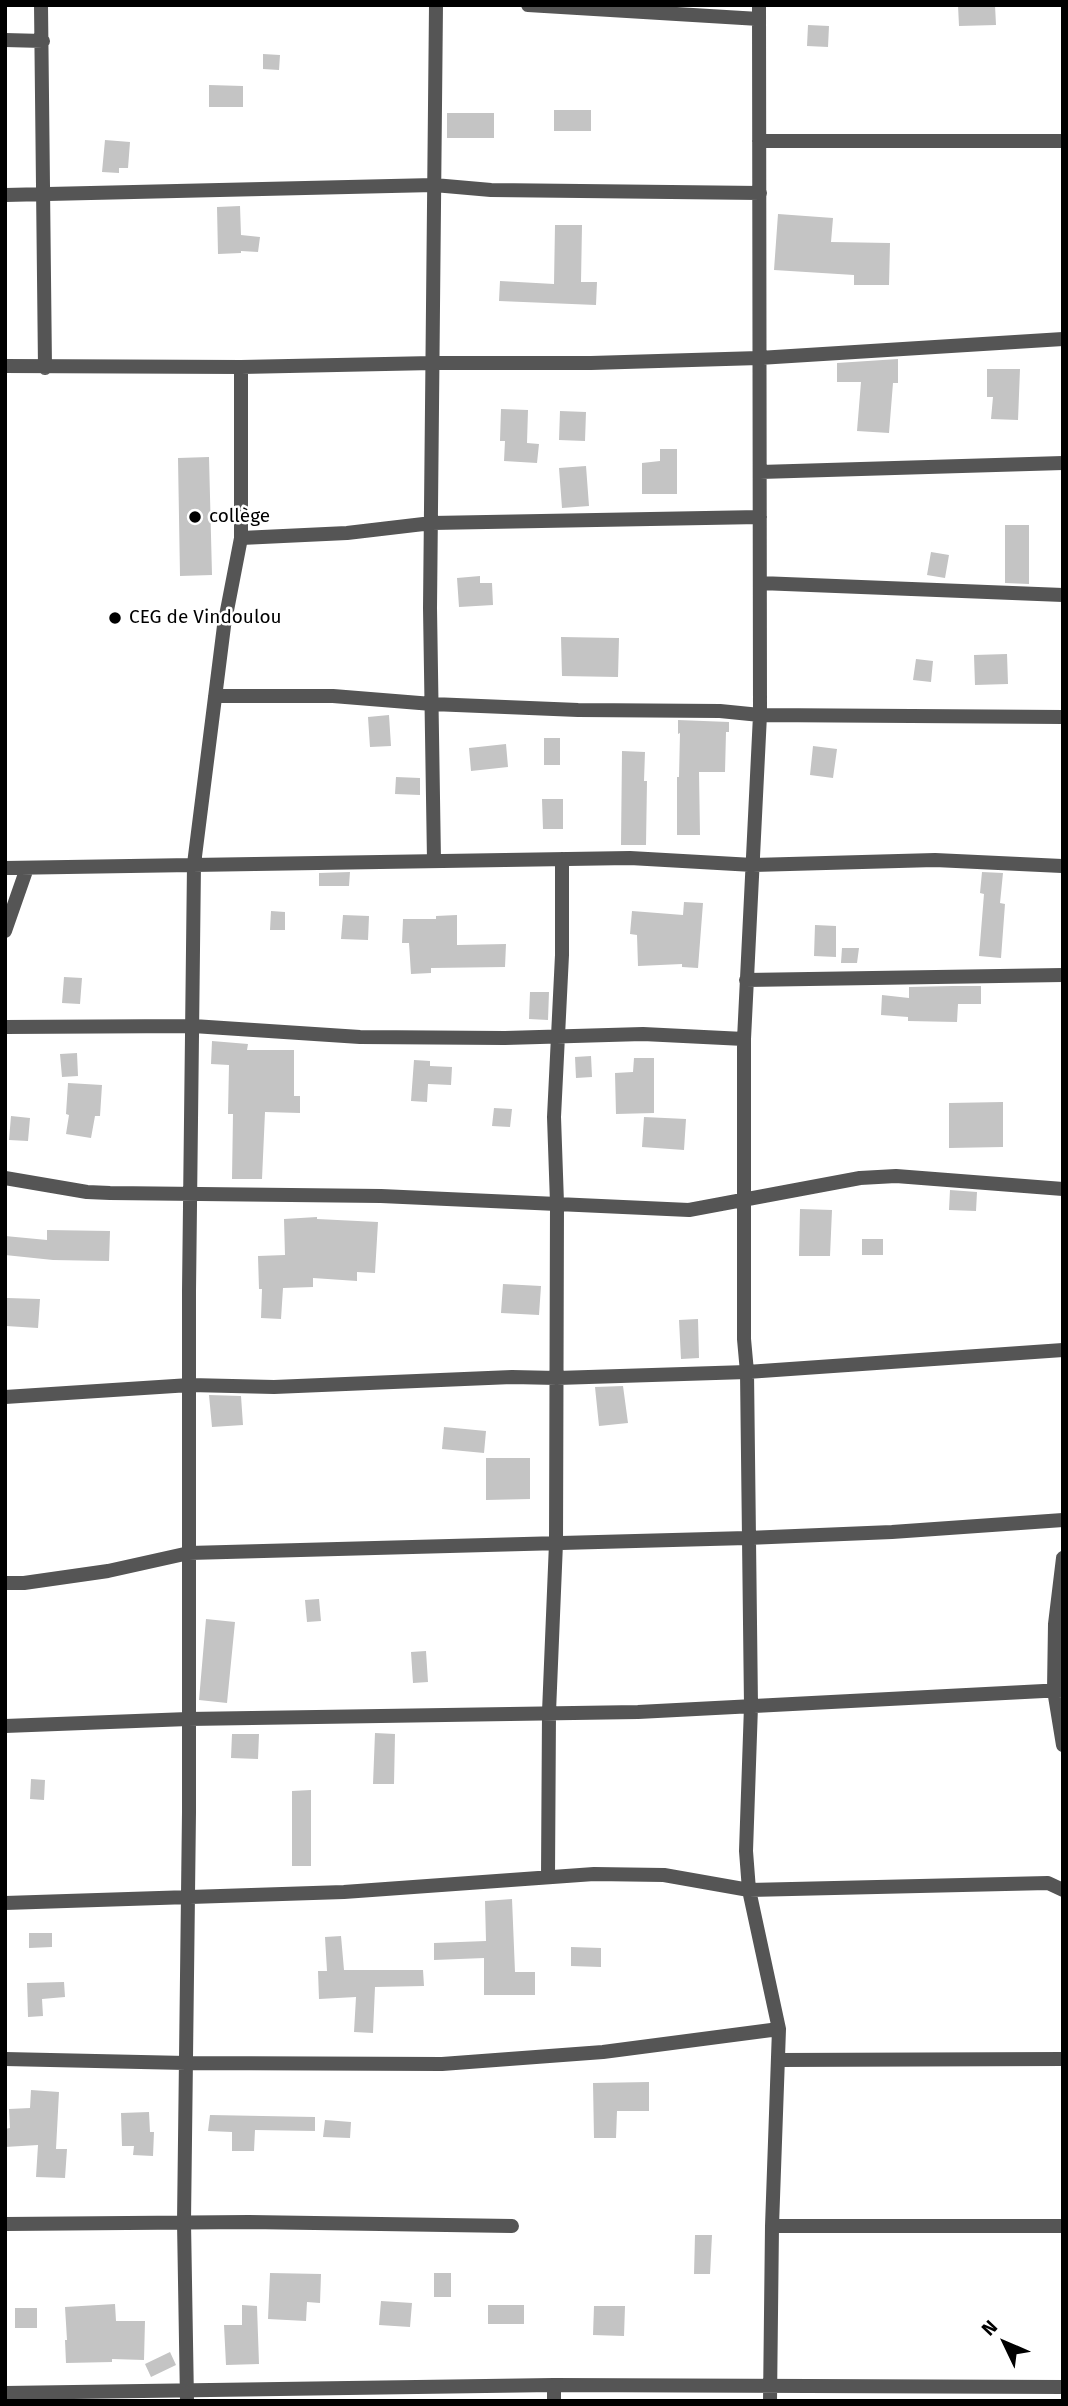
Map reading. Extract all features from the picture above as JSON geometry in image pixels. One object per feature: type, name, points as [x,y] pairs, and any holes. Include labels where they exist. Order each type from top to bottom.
[{"type":"street","points":[[41,5],[46,368]]},
{"type":"street","points":[[434,861],[430,608],[436,5]]},
{"type":"street","points":[[528,5],[759,12],[760,715],[744,1039],[744,1339],[747,1372],[751,1706],[746,1851],[749,1890],[779,2029],[772,2226],[770,2401]]},
{"type":"street","points":[[5,40],[43,41]]},
{"type":"street","points":[[759,141],[1063,141]]},
{"type":"street","points":[[5,195],[434,185],[491,190],[760,193]]},
{"type":"street","points":[[5,366],[241,367],[590,363],[760,358],[1063,339]]},
{"type":"street","points":[[187,2395],[184,2222],[194,864],[224,626],[241,538],[241,367]]},
{"type":"street","points":[[760,472],[1063,463]]},
{"type":"street","points":[[241,538],[347,533],[432,523],[760,517]]},
{"type":"street","points":[[760,583],[1063,595]]},
{"type":"street","points":[[215,696],[333,696],[432,704],[578,710],[720,711],[760,715],[1063,717]]},
{"type":"street","points":[[1063,858],[1063,878]]},
{"type":"street","points":[[548,1876],[549,1712],[556,1543],[557,1202],[554,1116],[562,955],[562,859]]},
{"type":"street","points":[[5,868],[562,859],[673,859],[753,865],[935,860],[1062,866]]},
{"type":"street","points":[[5,931],[27,868]]},
{"type":"street","points":[[746,980],[1063,975]]},
{"type":"street","points":[[5,1027],[193,1026],[360,1037],[643,1034],[744,1039]]},
{"type":"street","points":[[5,1178],[87,1192],[557,1202],[689,1210],[860,1178],[896,1176],[1063,1189]]},
{"type":"street","points":[[5,1397],[190,1385],[274,1387],[512,1377],[747,1372],[1063,1350]]},
{"type":"street","points":[[5,1583],[108,1571],[189,1553],[747,1538],[892,1532],[1063,1520]]},
{"type":"street","points":[[1063,1558],[1055,1624],[1063,1745]]},
{"type":"street","points":[[5,1726],[188,1719],[638,1712],[1058,1690]]},
{"type":"street","points":[[5,1903],[344,1892],[594,1874],[664,1875],[749,1890],[1048,1883],[1063,1891]]},
{"type":"street","points":[[5,2059],[442,2064],[603,2052],[779,2029]]},
{"type":"street","points":[[779,2060],[1063,2059]]},
{"type":"street","points":[[5,2224],[184,2222],[512,2226]]},
{"type":"street","points":[[772,2226],[1063,2226]]},
{"type":"street","points":[[554,2385],[554,2401]]},
{"type":"street","points":[[5,2393],[187,2395],[554,2385],[1063,2387]]},
{"type":"building","points":[[958,5],[995,5],[996,25],[959,26]]},
{"type":"building","points":[[808,25],[829,26],[828,47],[807,46]]},
{"type":"building","points":[[263,54],[280,55],[279,70],[263,69]]},
{"type":"building","points":[[209,85],[243,86],[243,107],[209,107]]},
{"type":"building","points":[[554,110],[591,110],[591,131],[554,131]]},
{"type":"building","points":[[447,113],[494,113],[494,138],[447,138]]},
{"type":"building","points":[[105,140],[130,142],[128,168],[119,168],[119,173],[102,172]]},
{"type":"building","points":[[240,206],[241,235],[260,237],[258,252],[218,254],[217,207]]},
{"type":"building","points":[[778,214],[833,218],[831,242],[890,243],[889,285],[854,285],[854,275],[774,270]]},
{"type":"building","points":[[555,225],[582,225],[581,282],[597,282],[596,305],[499,301],[500,281],[554,284]]},
{"type":"building","points":[[898,359],[898,383],[893,383],[889,433],[857,431],[861,382],[837,382],[837,363]]},
{"type":"building","points":[[987,369],[1020,369],[1018,420],[991,419],[993,397],[987,397]]},
{"type":"building","points":[[501,409],[528,410],[527,443],[539,444],[537,463],[504,461],[505,441],[500,441]]},
{"type":"building","points":[[560,411],[586,412],[585,441],[559,440]]},
{"type":"building","points":[[660,449],[677,449],[677,494],[642,494],[642,463],[660,461]]},
{"type":"building","name":"collège","points":[[209,457],[212,575],[180,576],[178,458]]},
{"type":"building","points":[[586,466],[589,506],[562,508],[559,468]]},
{"type":"building","points":[[1005,525],[1029,525],[1029,584],[1005,583]]},
{"type":"building","points":[[931,552],[949,555],[945,578],[927,575]]},
{"type":"building","points":[[480,576],[480,583],[492,583],[493,605],[459,607],[457,578]]},
{"type":"building","points":[[561,637],[619,638],[618,677],[562,676]]},
{"type":"building","points":[[1007,654],[1008,684],[975,685],[974,655]]},
{"type":"building","points":[[916,659],[933,661],[931,682],[913,680]]},
{"type":"building","points":[[389,715],[391,746],[370,747],[368,717]]},
{"type":"building","points":[[678,720],[729,722],[729,732],[726,732],[725,772],[699,772],[700,835],[677,835],[680,733],[678,734]]},
{"type":"building","points":[[544,738],[560,738],[560,765],[544,765]]},
{"type":"building","points":[[506,744],[508,767],[471,771],[469,748]]},
{"type":"building","points":[[813,746],[837,749],[833,778],[810,775]]},
{"type":"building","points":[[622,751],[645,752],[646,845],[621,845]]},
{"type":"building","points":[[396,777],[420,778],[420,795],[395,794]]},
{"type":"building","points":[[542,799],[563,799],[563,829],[543,829]]},
{"type":"building","points":[[350,872],[349,886],[319,886],[319,873]]},
{"type":"building","points":[[982,872],[1003,873],[1000,903],[1005,904],[1001,958],[979,956],[984,894],[980,893]]},
{"type":"building","points":[[684,902],[703,903],[698,968],[682,967],[682,964],[638,966],[637,935],[630,934],[632,911],[683,915]]},
{"type":"building","points":[[271,911],[285,912],[285,930],[270,930]]},
{"type":"building","points":[[343,915],[369,916],[368,940],[341,939]]},
{"type":"building","points":[[457,915],[457,945],[506,944],[505,967],[431,968],[431,973],[411,974],[409,943],[402,943],[403,919],[436,919],[436,916]]},
{"type":"building","points":[[815,925],[836,926],[836,957],[814,956]]},
{"type":"building","points":[[842,948],[859,948],[857,963],[841,963]]},
{"type":"building","points":[[64,977],[82,978],[80,1004],[62,1003]]},
{"type":"building","points":[[981,986],[981,1004],[958,1004],[957,1022],[908,1021],[908,1017],[881,1015],[882,995],[909,998],[909,987]]},
{"type":"building","points":[[530,992],[549,992],[548,1020],[529,1019]]},
{"type":"building","points":[[212,1041],[248,1044],[247,1050],[294,1050],[294,1096],[300,1096],[300,1113],[265,1112],[262,1179],[232,1179],[233,1114],[228,1114],[229,1065],[211,1064]]},
{"type":"building","points":[[77,1053],[78,1076],[62,1077],[60,1054]]},
{"type":"building","points":[[591,1056],[592,1077],[576,1078],[575,1057]]},
{"type":"building","points":[[634,1058],[654,1058],[654,1113],[616,1114],[615,1073],[633,1072]]},
{"type":"building","points":[[414,1060],[430,1061],[430,1066],[452,1067],[451,1085],[428,1084],[427,1102],[411,1101]]},
{"type":"building","points":[[68,1083],[102,1085],[100,1116],[95,1116],[91,1138],[66,1134],[69,1115],[66,1114]]},
{"type":"building","points":[[1003,1102],[1003,1147],[949,1148],[949,1103]]},
{"type":"building","points":[[494,1108],[512,1109],[510,1127],[492,1126]]},
{"type":"building","points":[[11,1116],[30,1118],[28,1141],[9,1140]]},
{"type":"building","points":[[644,1117],[686,1119],[684,1150],[642,1147]]},
{"type":"building","points":[[950,1190],[977,1192],[976,1211],[949,1210]]},
{"type":"building","points":[[800,1209],[832,1210],[830,1256],[799,1256]]},
{"type":"building","points":[[317,1217],[378,1222],[375,1273],[357,1272],[357,1281],[313,1278],[313,1287],[283,1288],[281,1319],[261,1318],[262,1289],[259,1289],[258,1256],[285,1255],[284,1219]]},
{"type":"building","points":[[47,1230],[110,1231],[109,1261],[53,1260],[5,1255],[5,1236],[47,1240]]},
{"type":"building","points":[[862,1239],[883,1239],[883,1255],[862,1255]]},
{"type":"building","points":[[503,1284],[541,1286],[539,1315],[501,1313]]},
{"type":"building","points":[[7,1298],[40,1299],[38,1328],[6,1326]]},
{"type":"building","points":[[698,1319],[699,1358],[681,1359],[679,1320]]},
{"type":"building","points":[[623,1386],[628,1423],[599,1426],[595,1387]]},
{"type":"building","points":[[209,1395],[241,1396],[243,1425],[212,1427]]},
{"type":"building","points":[[444,1427],[486,1431],[484,1453],[442,1449]]},
{"type":"building","points":[[486,1458],[530,1458],[530,1499],[486,1500]]},
{"type":"building","points":[[319,1599],[321,1621],[307,1622],[305,1600]]},
{"type":"building","points":[[206,1619],[235,1622],[227,1703],[199,1700]]},
{"type":"building","points":[[426,1651],[428,1682],[413,1683],[411,1652]]},
{"type":"building","points":[[375,1733],[395,1734],[394,1784],[373,1784]]},
{"type":"building","points":[[232,1734],[259,1734],[258,1759],[231,1758]]},
{"type":"building","points":[[31,1779],[45,1780],[44,1800],[30,1799]]},
{"type":"building","points":[[311,1790],[311,1866],[292,1866],[292,1791]]},
{"type":"building","points":[[512,1899],[515,1972],[535,1972],[535,1995],[484,1995],[484,1958],[434,1960],[434,1943],[486,1941],[485,1901]]},
{"type":"building","points":[[29,1933],[52,1933],[52,1947],[29,1948]]},
{"type":"building","points":[[341,1936],[344,1970],[423,1970],[424,1986],[375,1987],[373,2033],[354,2032],[356,1997],[319,1999],[318,1971],[327,1971],[325,1937]]},
{"type":"building","points":[[571,1947],[601,1948],[601,1967],[571,1966]]},
{"type":"building","points":[[64,1982],[65,1997],[42,1999],[43,2016],[28,2017],[27,1983]]},
{"type":"building","points":[[649,2082],[649,2111],[617,2111],[616,2138],[594,2138],[593,2083]]},
{"type":"building","points":[[31,2090],[59,2092],[56,2149],[67,2149],[65,2178],[36,2177],[38,2145],[5,2147],[5,2129],[10,2128],[9,2109],[30,2108]]},
{"type":"building","points":[[149,2112],[150,2132],[154,2132],[153,2156],[133,2155],[134,2146],[122,2146],[121,2113]]},
{"type":"building","points":[[210,2115],[315,2117],[315,2131],[255,2130],[254,2151],[232,2151],[232,2132],[208,2131]]},
{"type":"building","points":[[325,2120],[351,2122],[350,2138],[323,2137]]},
{"type":"building","points":[[695,2235],[712,2235],[710,2274],[694,2274]]},
{"type":"building","points":[[270,2273],[321,2274],[320,2303],[307,2302],[306,2321],[268,2319]]},
{"type":"building","points":[[434,2273],[451,2273],[451,2297],[434,2297]]},
{"type":"building","points":[[381,2301],[412,2303],[410,2327],[379,2325]]},
{"type":"building","points":[[115,2304],[116,2321],[145,2321],[144,2360],[112,2359],[112,2362],[66,2363],[65,2307]]},
{"type":"building","points":[[242,2305],[257,2306],[259,2364],[226,2365],[224,2325],[242,2325]]},
{"type":"building","points":[[488,2305],[524,2305],[524,2324],[488,2324]]},
{"type":"building","points":[[594,2306],[625,2306],[624,2336],[593,2335]]},
{"type":"building","points":[[15,2308],[37,2308],[37,2328],[15,2328]]},
{"type":"building","points":[[170,2352],[176,2365],[151,2377],[145,2364]]},
{"type":"place","name":"collège","points":[[195,517]]},
{"type":"place","name":"CEG de Vindoulou","points":[[115,618]]}]
